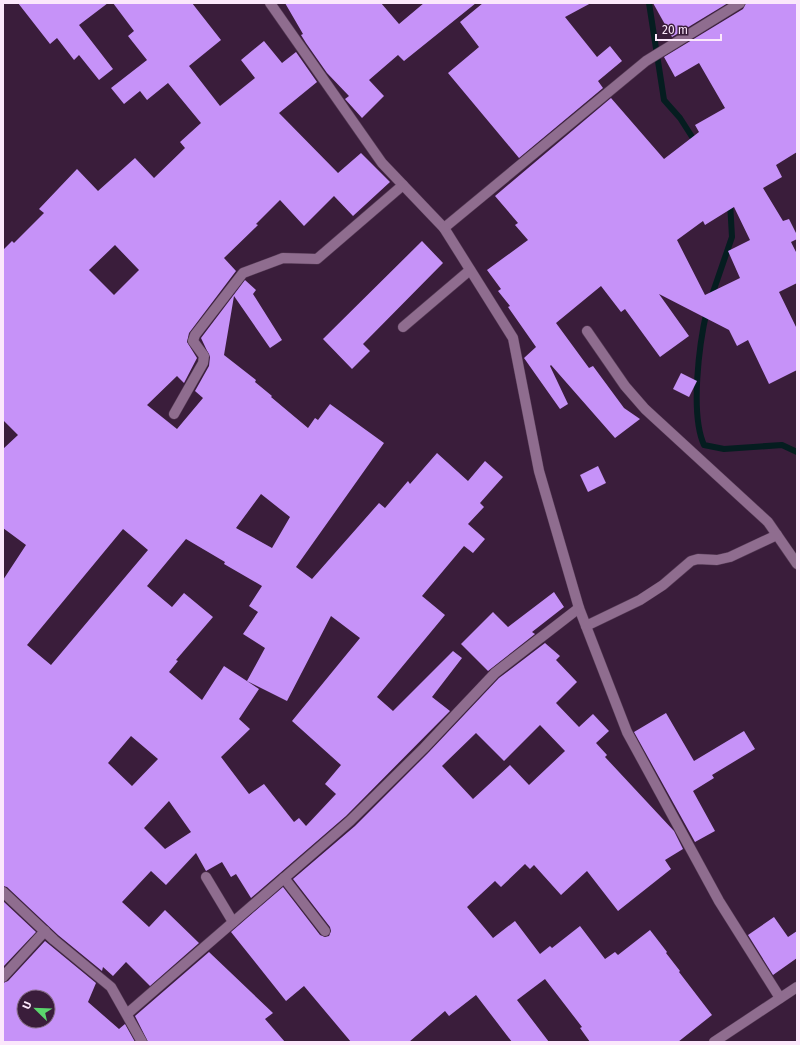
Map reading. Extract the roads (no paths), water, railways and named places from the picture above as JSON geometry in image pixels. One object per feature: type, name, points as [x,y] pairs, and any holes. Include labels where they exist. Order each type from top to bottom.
[{"type":"street","points":[[270,3],[382,163],[444,228],[513,338],[539,471],[579,608],[627,732],[661,798],[719,901],[780,998]]},
{"type":"street","points":[[444,228],[646,62],[740,3]]},
{"type":"street","points":[[174,414],[203,363],[204,356],[193,341],[195,335],[243,273],[283,258],[317,259],[403,185]]},
{"type":"street","points":[[403,326],[470,270]]},
{"type":"street","points":[[587,330],[625,386],[645,409],[768,522],[797,564]]},
{"type":"street","points":[[586,626],[640,600],[663,585],[691,561],[698,559],[717,560],[730,558],[777,535]]},
{"type":"street","points":[[128,1013],[350,821],[424,748],[495,672],[579,608]]},
{"type":"street","points":[[206,877],[233,922]]},
{"type":"street","points":[[284,878],[325,931]]},
{"type":"street","points":[[3,892],[45,931],[111,987],[128,1013],[142,1042]]},
{"type":"street","points":[[3,977],[45,931]]},
{"type":"street","points":[[714,1042],[797,987]]},
{"type":"waterway","points":[[649,3],[664,100],[680,118],[696,143]]},
{"type":"waterway","points":[[711,298],[732,237],[730,202]]},
{"type":"waterway","points":[[707,310],[701,341],[697,379],[697,416],[704,445],[724,449],[782,445],[797,452]]}]
